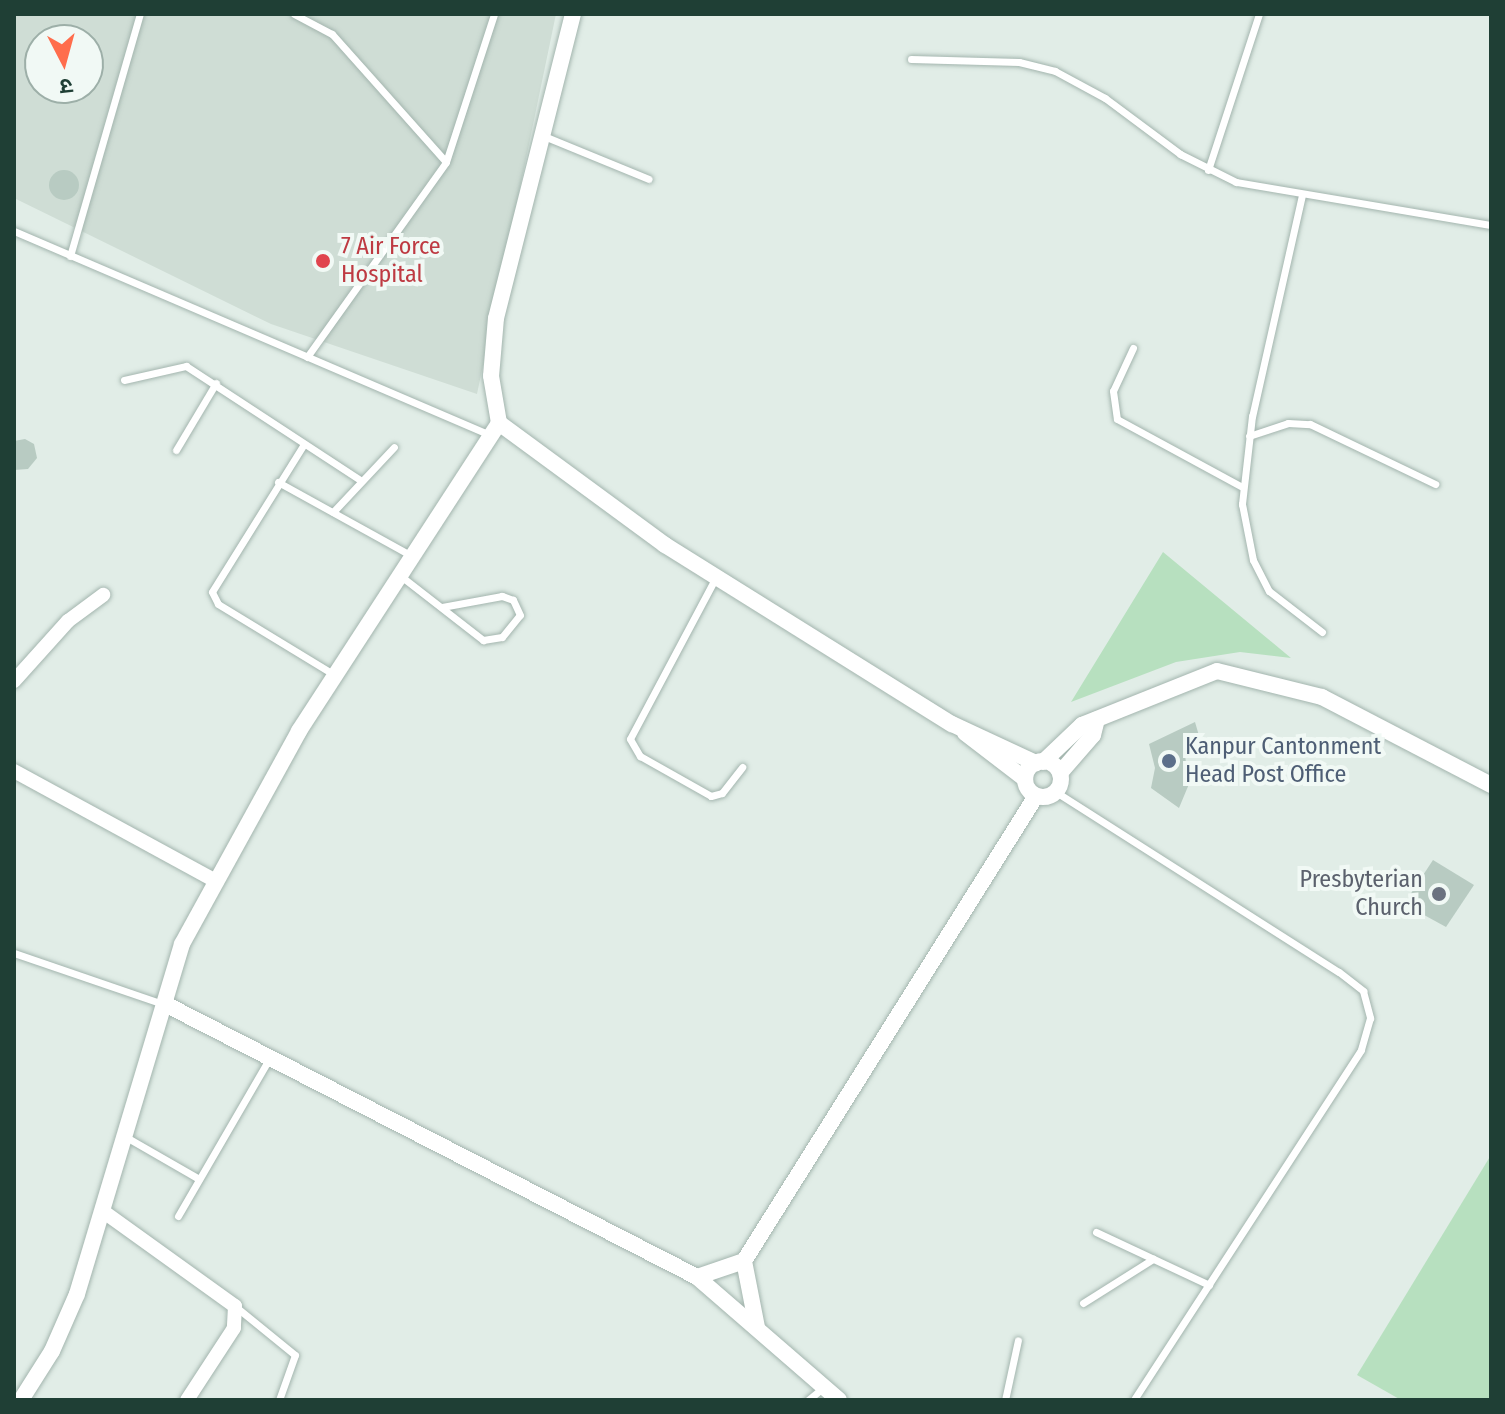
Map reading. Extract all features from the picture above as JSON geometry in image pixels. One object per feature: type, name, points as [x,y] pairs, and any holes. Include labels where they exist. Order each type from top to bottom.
[{"type":"street","points":[[21,1400],[52,1351],[104,1212],[182,944],[214,880],[335,675],[494,429],[491,376],[496,318],[573,14]]},
{"type":"street","points":[[494,429],[717,577],[958,727],[1060,773]]},
{"type":"street","points":[[14,681],[46,643],[103,595]]},
{"type":"street","points":[[1025,779],[1082,725],[1217,671],[1322,697],[1491,785]]},
{"type":"street","points":[[697,1277],[744,1261],[1036,796],[1056,792],[1060,773],[1093,735],[1097,719]]},
{"type":"street","points":[[958,727],[989,756],[1025,779],[1036,796]]},
{"type":"street","points":[[14,771],[214,880]]},
{"type":"street","points":[[165,1004],[697,1277],[839,1400]]},
{"type":"street","points":[[104,1212],[235,1306],[234,1328],[187,1400]]},
{"type":"street","points":[[744,1261],[757,1327]]},
{"type":"lane","points":[[70,256],[140,14]]},
{"type":"lane","points":[[294,14],[332,34],[446,162]]},
{"type":"lane","points":[[307,357],[446,162],[494,14]]},
{"type":"lane","points":[[1208,170],[1259,14]]},
{"type":"lane","points":[[911,59],[1003,61],[1055,71],[1105,98],[1208,170],[1246,185],[1491,225]]},
{"type":"lane","points":[[542,135],[649,179]]},
{"type":"lane","points":[[1302,195],[1249,436],[1242,487],[1248,543],[1260,575],[1280,603],[1322,632]]},
{"type":"lane","points":[[14,231],[307,357],[494,429]]},
{"type":"lane","points":[[1133,348],[1113,391],[1117,419],[1242,487]]},
{"type":"lane","points":[[124,380],[178,365],[216,383],[359,479]]},
{"type":"lane","points":[[176,450],[216,383]]},
{"type":"lane","points":[[1249,436],[1288,423],[1310,424],[1435,484]]},
{"type":"lane","points":[[304,444],[212,592],[218,604],[335,675]]},
{"type":"lane","points":[[333,512],[359,479],[394,447]]},
{"type":"lane","points":[[278,482],[412,556]]},
{"type":"lane","points":[[400,575],[442,607],[468,632],[490,641],[502,637],[520,615],[517,604],[502,596],[442,607]]},
{"type":"lane","points":[[717,577],[630,739],[640,756],[711,796],[722,793],[742,767]]},
{"type":"lane","points":[[1056,792],[1339,972],[1363,991],[1368,1003],[1369,1034],[1361,1050],[1134,1400]]},
{"type":"lane","points":[[14,953],[165,1004]]},
{"type":"lane","points":[[178,1216],[270,1057]]},
{"type":"lane","points":[[126,1137],[199,1179]]},
{"type":"lane","points":[[1096,1232],[1209,1285]]},
{"type":"lane","points":[[1083,1303],[1153,1259]]},
{"type":"lane","points":[[235,1306],[295,1355],[279,1400]]},
{"type":"lane","points":[[1005,1400],[1018,1340]]},
{"type":"lane","points":[[808,1400],[825,1387]]},
{"type":"shaded area","name":"7 Air Force Hospital","points":[[14,14],[556,14],[477,394],[271,324],[14,198]]},
{"type":"green space","points":[[1163,552],[1291,658],[1240,652],[1176,662],[1071,702]]},
{"type":"green space","points":[[1491,1155],[1491,1400],[1401,1400],[1357,1375]]},
{"type":"building","points":[[64,170],[70,171],[78,179],[78,191],[70,199],[64,200],[58,199],[50,191],[49,185],[50,179],[58,171]]},
{"type":"building","points":[[25,439],[34,444],[37,458],[28,469],[14,470],[14,441]]},
{"type":"building","name":"Kanpur Cantonment Head Post Office","points":[[1195,722],[1202,746],[1184,748],[1189,784],[1179,808],[1151,788],[1155,768],[1149,744]]},
{"type":"building","name":"Presbyterian Church","points":[[1433,860],[1474,885],[1446,927],[1404,904]]},
{"type":"place","name":"7 Air Force Hospital","points":[[323,261]]},
{"type":"place","name":"Kanpur Cantonment Head Post Office","points":[[1169,761]]},
{"type":"place","name":"Presbyterian Church","points":[[1439,894]]}]
